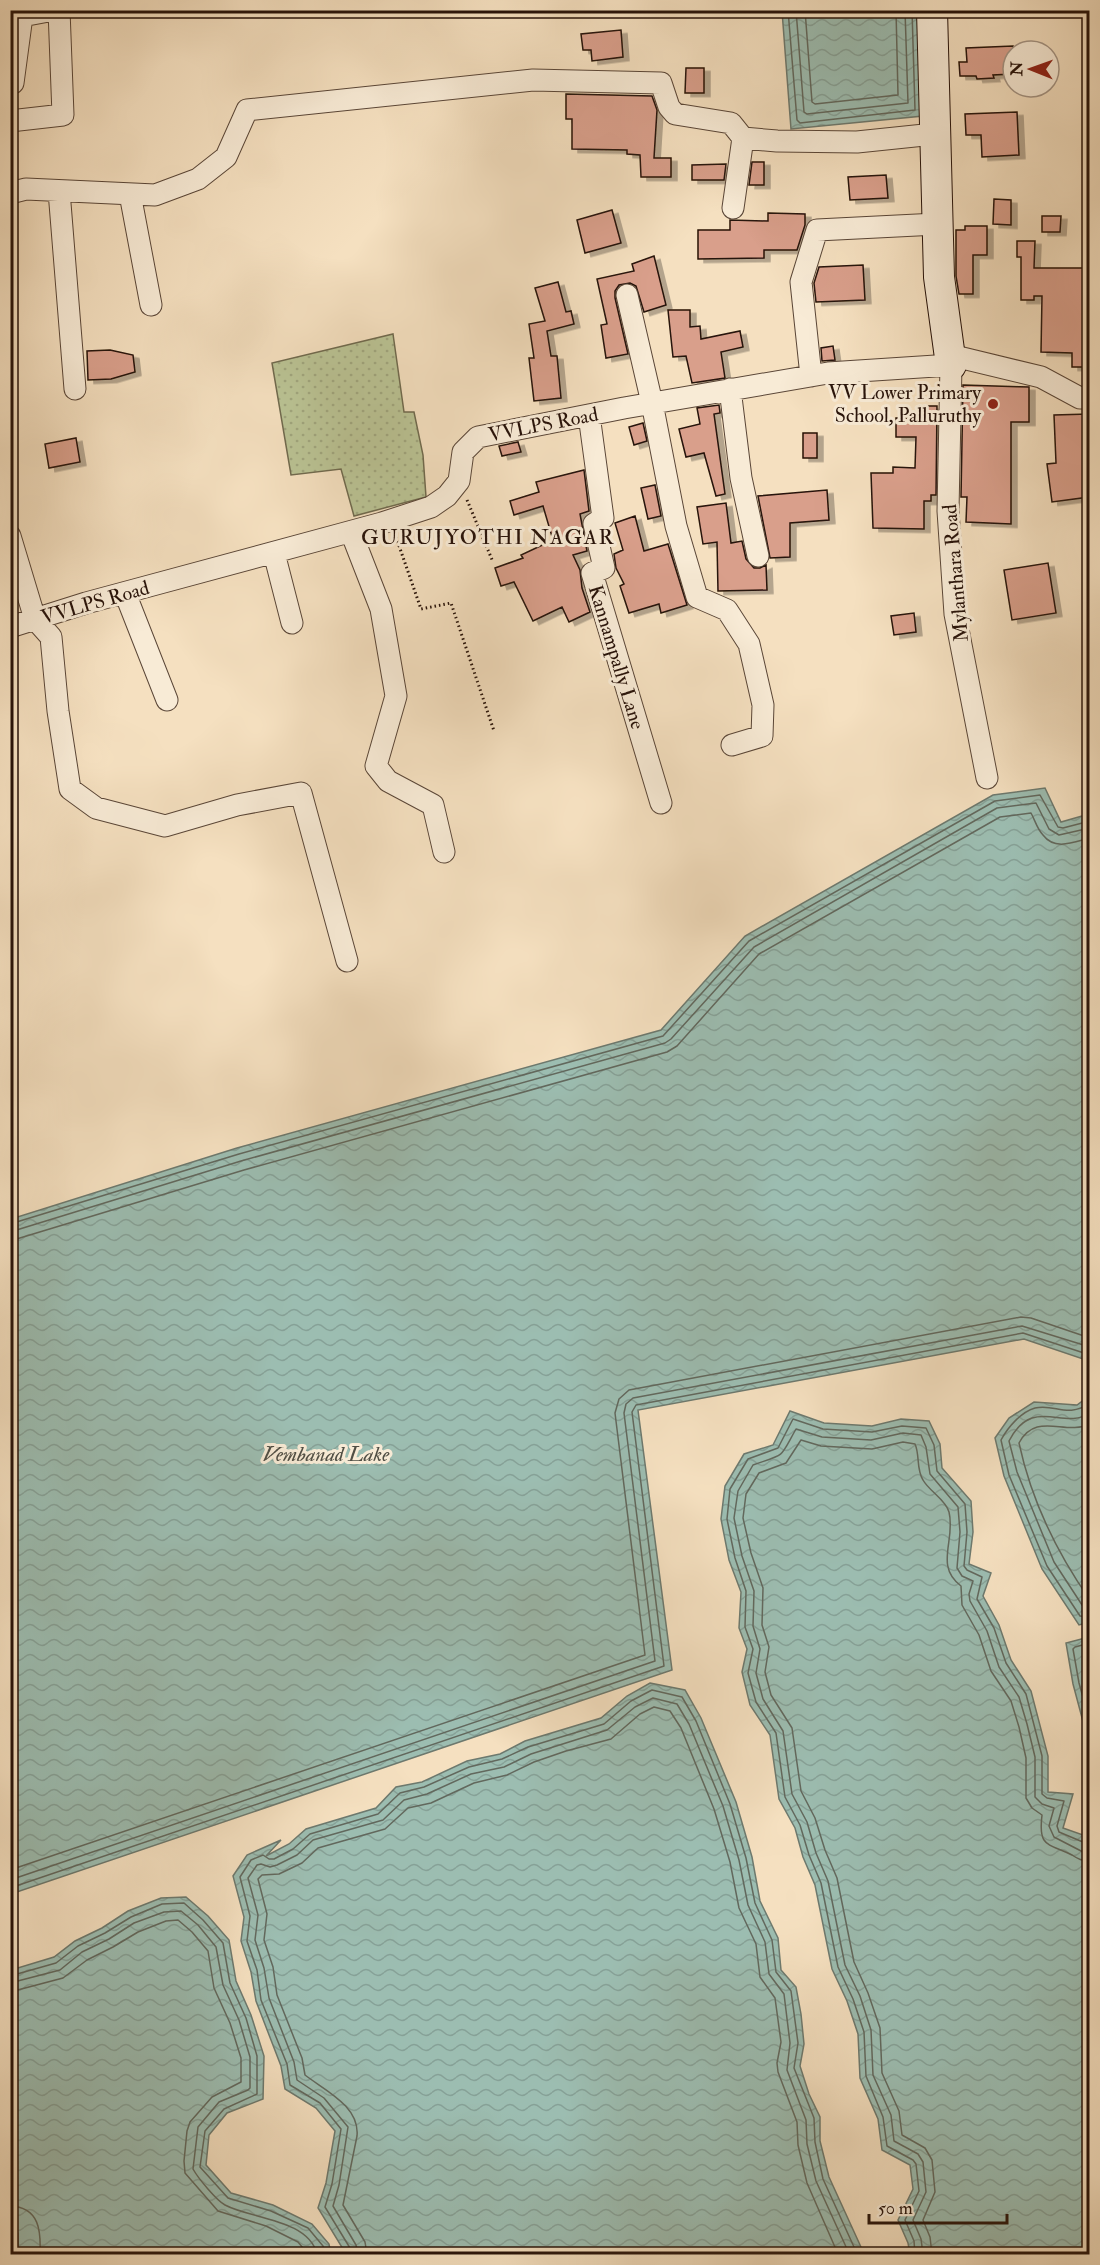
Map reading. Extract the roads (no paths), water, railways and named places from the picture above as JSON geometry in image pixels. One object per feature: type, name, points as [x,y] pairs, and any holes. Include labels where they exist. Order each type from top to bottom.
[{"type":"street","points":[[13,83],[21,13],[54,10]]},
{"type":"street","points":[[10,122],[63,115],[59,10]]},
{"type":"street","points":[[932,10],[939,277],[950,360]]},
{"type":"street","points":[[10,193],[26,189],[155,195],[198,179],[226,157],[247,110],[532,80],[661,83],[669,107],[675,114],[731,123],[743,138],[777,141],[857,142],[934,134]]},
{"type":"street","points":[[733,208],[743,138]]},
{"type":"street","points":[[59,191],[75,389]]},
{"type":"street","points":[[130,194],[151,305]]},
{"type":"street","points":[[811,376],[801,282],[817,230],[937,224]]},
{"type":"street","points":[[627,295],[652,403],[676,526],[697,597],[727,610],[749,644],[763,705],[762,736],[732,746]]},
{"type":"street","name":"VVLPS Road","points":[[10,627],[124,592],[391,521],[431,507],[447,496],[459,481],[463,453],[478,437],[652,403],[828,373],[950,360],[1041,377],[1080,398],[1089,398]]},
{"type":"street","name":"Mylanthara Road","points":[[950,360],[948,511],[955,614],[987,778]]},
{"type":"street","points":[[730,389],[741,478],[758,556]]},
{"type":"street","name":"Kannampally Lane","points":[[589,415],[603,518],[594,524],[604,568],[592,573],[661,803]]},
{"type":"street","points":[[351,532],[381,609],[396,696],[376,766],[388,781],[433,805],[444,852]]},
{"type":"street","points":[[10,536],[35,619],[51,637],[58,711],[70,789],[96,808],[165,826],[237,805],[301,793],[347,961]]},
{"type":"street","points":[[274,553],[292,623]]},
{"type":"street","points":[[124,592],[167,700]]},
{"type":"water","points":[[782,11],[918,11],[923,116],[791,129]]},
{"type":"water","name":"Vembanad Lake","points":[[1045,788],[1061,822],[1089,814],[1089,1361],[1024,1339],[638,1410],[672,1670],[11,1894],[11,1219],[237,1148],[661,1030],[745,936],[993,795]]},
{"type":"water","points":[[1089,1396],[1090,1622],[1079,1625],[1042,1569],[1004,1476],[995,1438],[1009,1418],[1034,1402],[1077,1405]]},
{"type":"water","points":[[790,1411],[824,1423],[872,1426],[901,1419],[929,1421],[940,1444],[942,1468],[971,1501],[973,1532],[969,1564],[991,1573],[983,1596],[999,1625],[1011,1660],[1031,1691],[1048,1756],[1048,1792],[1073,1794],[1063,1828],[1086,1836],[1089,1848],[1089,2254],[910,2254],[898,2220],[913,2189],[910,2165],[882,2150],[878,2119],[860,2078],[858,2034],[847,2001],[832,1969],[815,1885],[803,1857],[795,1828],[779,1799],[770,1735],[750,1705],[742,1672],[747,1649],[739,1628],[741,1592],[729,1560],[721,1519],[725,1486],[744,1454],[773,1445]]},
{"type":"water","points":[[1090,1637],[1089,1783],[1089,1744],[1073,1684],[1066,1643]]},
{"type":"water","points":[[650,1683],[685,1690],[701,1718],[736,1802],[752,1857],[760,1901],[778,1938],[781,1970],[796,1987],[804,2044],[800,2066],[809,2094],[820,2117],[820,2141],[829,2177],[861,2247],[860,2254],[346,2254],[318,2208],[326,2183],[335,2131],[316,2108],[285,2089],[281,2066],[256,2001],[251,1972],[241,1941],[244,1917],[233,1876],[247,1855],[281,1840],[266,1856],[289,1844],[306,1829],[376,1808],[396,1787],[422,1782],[467,1761],[500,1754],[525,1741],[601,1718],[627,1696]]},
{"type":"water","points":[[186,1897],[208,1916],[229,1940],[236,1981],[251,2015],[264,2056],[263,2099],[227,2113],[209,2135],[206,2165],[231,2193],[273,2205],[312,2224],[329,2244],[331,2254],[18,2254],[18,2233],[10,2226],[11,1970],[54,1957],[75,1941],[102,1928],[128,1911],[161,1898]]},
{"type":"place","name":"VV Lower Primary School, Palluruthy","points":[[993,404]]},
{"type":"district","name":"GURUJYOTHI NAGAR","points":[[488,537]]}]
